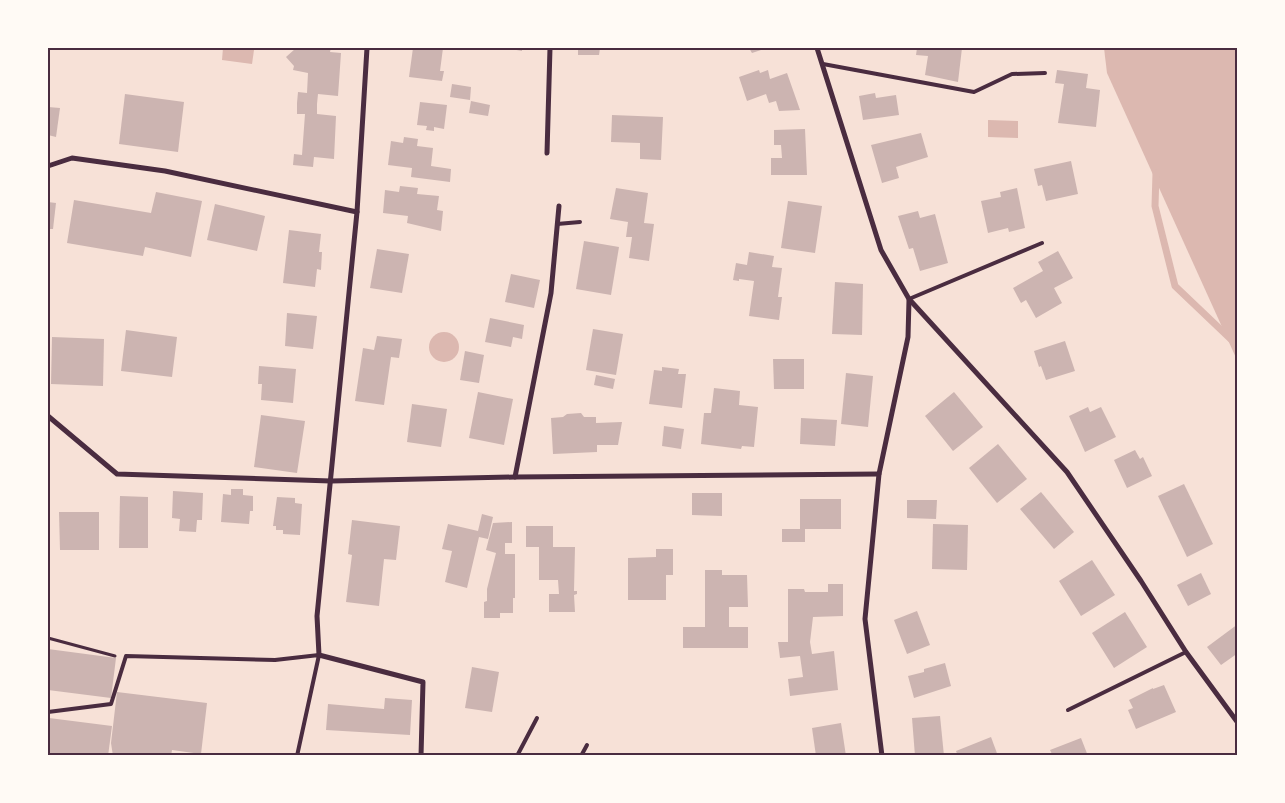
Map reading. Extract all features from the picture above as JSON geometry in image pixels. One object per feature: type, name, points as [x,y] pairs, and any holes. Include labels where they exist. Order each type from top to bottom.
[{"type":"street","points":[[367,48],[357,212],[317,616],[319,655],[423,682],[420,756]]},
{"type":"street","points":[[547,152],[550,48]]},
{"type":"street","points":[[817,48],[881,250],[909,299],[1067,472],[1141,581],[1186,652],[1238,723]]},
{"type":"street","points":[[48,166],[72,158],[165,171],[357,212]]},
{"type":"street","points":[[515,477],[551,293],[559,206]]},
{"type":"street","points":[[882,756],[865,619],[879,474],[908,337],[909,299]]},
{"type":"street","points":[[48,416],[117,474],[331,481],[515,477],[879,474]]},
{"type":"lane","points":[[823,64],[974,92],[1012,74],[1045,73]]},
{"type":"lane","points":[[557,224],[580,222]]},
{"type":"lane","points":[[909,299],[1042,243]]},
{"type":"lane","points":[[1068,710],[1186,652]]},
{"type":"lane","points":[[48,712],[111,704],[126,656],[276,660],[319,655],[297,756]]},
{"type":"lane","points":[[517,756],[538,718]]},
{"type":"lane","points":[[581,756],[587,746]]},
{"type":"path","points":[[48,638],[125,658]]},
{"type":"shaded area","points":[[223,48],[254,50],[252,64],[222,60]]},
{"type":"shaded area","points":[[1104,48],[1237,48],[1237,360],[1107,73]]},
{"type":"shaded area","points":[[988,120],[1018,121],[1018,138],[988,137]]},
{"type":"shaded area","points":[[444,332],[455,336],[459,347],[455,358],[444,362],[433,358],[429,347],[433,336]]},
{"type":"building","points":[[307,48],[331,48],[330,52],[341,53],[338,96],[318,94],[317,104],[317,114],[336,116],[334,159],[314,157],[313,167],[293,165],[294,154],[302,155],[305,114],[297,114],[297,103],[298,92],[307,93],[308,73],[293,70],[294,66],[286,57],[295,49],[307,50]]},
{"type":"building","points":[[413,48],[443,48],[440,71],[444,71],[442,81],[409,77]]},
{"type":"building","points":[[506,48],[522,48],[522,51]]},
{"type":"building","points":[[578,48],[600,48],[599,55],[578,55]]},
{"type":"building","points":[[749,48],[767,48],[752,53]]},
{"type":"building","points":[[917,48],[962,48],[958,82],[925,75],[928,56],[916,55]]},
{"type":"building","points":[[759,70],[760,73],[768,70],[770,79],[787,73],[800,110],[779,111],[776,101],[769,103],[766,94],[747,101],[739,77]]},
{"type":"building","points":[[1057,70],[1088,74],[1086,88],[1100,90],[1096,127],[1058,123],[1064,84],[1055,83]]},
{"type":"building","points":[[452,84],[471,87],[470,100],[450,97]]},
{"type":"building","points":[[875,93],[876,98],[896,95],[899,115],[863,120],[859,96]]},
{"type":"building","points":[[125,94],[184,102],[178,152],[119,144]]},
{"type":"building","points":[[471,101],[490,105],[488,116],[469,113]]},
{"type":"building","points":[[420,102],[447,105],[444,129],[434,127],[434,131],[426,130],[427,126],[417,125]]},
{"type":"building","points":[[48,107],[60,108],[56,137],[48,135]]},
{"type":"building","points":[[612,115],[663,117],[661,160],[640,159],[640,143],[611,142]]},
{"type":"building","points":[[805,129],[807,175],[771,175],[771,158],[782,158],[781,145],[774,145],[774,130]]},
{"type":"building","points":[[921,133],[928,157],[896,167],[899,178],[882,183],[871,145]]},
{"type":"building","points":[[404,137],[418,139],[417,146],[433,148],[431,166],[451,169],[450,182],[411,177],[412,168],[388,165],[391,141],[403,143]]},
{"type":"building","points":[[1071,161],[1078,194],[1046,201],[1042,185],[1038,186],[1034,169]]},
{"type":"building","points":[[400,186],[418,188],[417,194],[439,196],[437,210],[443,211],[441,231],[407,223],[408,216],[383,213],[385,190],[399,192]]},
{"type":"building","points":[[616,188],[648,193],[644,223],[654,224],[649,261],[629,258],[632,237],[626,237],[628,222],[610,219]]},
{"type":"building","points":[[1017,188],[1025,228],[1009,232],[1008,228],[988,233],[981,201],[1001,197],[1000,192]]},
{"type":"building","points":[[156,192],[202,201],[191,257],[145,247],[143,256],[67,243],[74,200],[151,213]]},
{"type":"building","points":[[788,201],[822,206],[815,253],[781,248]]},
{"type":"building","points":[[48,202],[56,203],[53,229],[48,229]]},
{"type":"building","points":[[215,204],[265,216],[257,251],[207,240]]},
{"type":"building","points":[[918,211],[920,218],[935,214],[948,263],[920,271],[913,248],[909,249],[898,216]]},
{"type":"building","points":[[289,230],[321,234],[319,252],[322,252],[321,270],[317,269],[315,287],[283,283]]},
{"type":"building","points":[[584,241],[619,247],[611,295],[576,289]]},
{"type":"building","points":[[377,249],[409,254],[402,293],[370,288]]},
{"type":"building","points":[[1058,251],[1073,278],[1054,288],[1062,303],[1036,318],[1026,300],[1021,303],[1013,288],[1043,271],[1038,262]]},
{"type":"building","points":[[749,252],[774,256],[772,267],[782,268],[778,297],[782,297],[779,320],[749,316],[754,281],[733,280],[736,263],[747,265]]},
{"type":"building","points":[[511,274],[540,280],[534,308],[505,302]]},
{"type":"building","points":[[835,282],[863,284],[862,335],[832,334]]},
{"type":"building","points":[[287,313],[317,316],[313,349],[285,346]]},
{"type":"building","points":[[490,318],[524,325],[522,339],[513,337],[511,347],[485,342]]},
{"type":"building","points":[[593,329],[623,334],[616,375],[586,370]]},
{"type":"building","points":[[126,330],[177,337],[172,377],[121,371]]},
{"type":"building","points":[[377,336],[402,339],[399,358],[391,357],[384,405],[355,401],[363,348],[374,350]]},
{"type":"building","points":[[52,337],[104,339],[103,386],[51,384]]},
{"type":"building","points":[[1065,341],[1075,371],[1046,380],[1034,351]]},
{"type":"building","points":[[465,351],[484,355],[479,383],[460,380]]},
{"type":"building","points":[[773,359],[804,359],[804,389],[774,389]]},
{"type":"building","points":[[259,366],[296,369],[293,403],[261,400],[262,384],[258,384]]},
{"type":"building","points":[[662,367],[679,369],[678,374],[686,374],[682,408],[649,404],[654,370],[662,371]]},
{"type":"building","points":[[846,373],[873,376],[868,427],[841,424]]},
{"type":"building","points":[[596,375],[615,379],[613,389],[594,385]]},
{"type":"building","points":[[714,388],[740,391],[739,405],[758,407],[754,447],[742,446],[741,449],[701,444],[704,413],[711,413]]},
{"type":"building","points":[[478,392],[513,399],[504,445],[469,438]]},
{"type":"building","points":[[954,392],[983,427],[953,451],[925,416]]},
{"type":"building","points":[[412,404],[447,409],[441,447],[407,442]]},
{"type":"building","points":[[1088,407],[1090,412],[1101,407],[1116,437],[1085,452],[1069,416]]},
{"type":"building","points":[[581,413],[584,417],[596,417],[596,423],[622,422],[618,445],[597,445],[597,452],[553,454],[551,418]]},
{"type":"building","points":[[261,415],[305,421],[297,473],[254,467]]},
{"type":"building","points":[[801,418],[837,420],[835,446],[800,444]]},
{"type":"building","points":[[664,426],[684,429],[681,449],[662,446]]},
{"type":"building","points":[[998,444],[1027,479],[997,503],[969,468]]},
{"type":"building","points":[[1135,450],[1140,459],[1143,457],[1152,476],[1127,488],[1114,460]]},
{"type":"building","points":[[1184,484],[1213,544],[1187,557],[1158,496]]},
{"type":"building","points":[[231,489],[243,489],[243,495],[253,496],[253,511],[250,511],[249,524],[221,522],[223,494],[231,495]]},
{"type":"building","points":[[173,491],[203,493],[202,520],[197,520],[196,532],[179,531],[180,519],[172,518]]},
{"type":"building","points":[[1041,492],[1074,532],[1054,549],[1020,509]]},
{"type":"building","points":[[692,493],[722,493],[722,516],[692,515]]},
{"type":"building","points":[[120,496],[148,497],[148,548],[119,548]]},
{"type":"building","points":[[277,497],[295,498],[295,503],[302,504],[300,535],[283,534],[283,530],[276,530],[276,526],[273,526]]},
{"type":"building","points":[[800,499],[841,499],[841,529],[805,529],[805,542],[782,542],[782,529],[800,529]]},
{"type":"building","points":[[907,500],[937,500],[936,519],[907,518]]},
{"type":"building","points":[[59,512],[99,512],[99,550],[60,550]]},
{"type":"building","points":[[482,514],[493,517],[488,539],[479,537],[467,588],[445,582],[452,551],[442,549],[448,524],[478,531]]},
{"type":"building","points":[[352,520],[400,526],[396,560],[384,559],[379,606],[346,602],[352,555],[348,554]]},
{"type":"building","points":[[512,522],[512,543],[505,543],[505,554],[515,554],[513,613],[500,613],[500,618],[484,618],[484,602],[487,601],[487,589],[496,553],[486,550],[493,523]]},
{"type":"building","points":[[933,524],[968,525],[967,570],[932,569]]},
{"type":"building","points":[[526,526],[553,526],[553,547],[575,547],[574,591],[577,591],[577,594],[574,595],[575,612],[549,612],[549,594],[559,594],[558,580],[539,580],[539,547],[526,547]]},
{"type":"building","points":[[656,549],[673,549],[673,575],[666,575],[666,600],[628,600],[628,558],[656,557]]},
{"type":"building","points":[[1092,560],[1115,595],[1081,616],[1059,581]]},
{"type":"building","points":[[705,570],[722,570],[722,575],[747,575],[748,607],[729,607],[729,627],[748,627],[748,648],[683,648],[683,627],[705,627]]},
{"type":"building","points":[[1201,573],[1211,594],[1188,606],[1177,585]]},
{"type":"building","points":[[828,584],[843,584],[843,616],[813,617],[810,642],[812,654],[834,651],[838,690],[790,696],[788,679],[803,677],[800,656],[780,658],[778,642],[788,642],[788,589],[804,589],[805,592],[828,592]]},
{"type":"building","points":[[917,611],[930,645],[907,654],[894,620]]},
{"type":"building","points":[[1125,612],[1147,647],[1114,668],[1092,633]]},
{"type":"building","points":[[1238,624],[1238,653],[1221,665],[1207,647]]},
{"type":"building","points":[[48,649],[116,658],[111,698],[48,690]]},
{"type":"building","points":[[945,663],[951,686],[914,698],[908,676],[924,672],[924,669]]},
{"type":"building","points":[[472,667],[499,672],[492,712],[465,708]]},
{"type":"building","points":[[1164,685],[1176,712],[1136,729],[1128,710],[1133,708],[1129,700],[1153,688]]},
{"type":"building","points":[[117,692],[207,703],[201,754],[172,750],[171,756],[113,756],[111,743]]},
{"type":"building","points":[[385,698],[412,700],[410,735],[326,730],[328,704],[384,709]]},
{"type":"building","points":[[940,716],[944,756],[915,756],[912,718]]},
{"type":"building","points":[[49,718],[112,726],[108,756],[48,756]]},
{"type":"building","points":[[841,723],[846,756],[816,756],[812,728]]},
{"type":"building","points":[[991,737],[998,756],[958,756],[956,751]]},
{"type":"building","points":[[1081,738],[1088,756],[1053,756],[1050,750]]},
{"type":"waterway","points":[[1156,173],[1155,206],[1175,286],[1238,346]]}]
